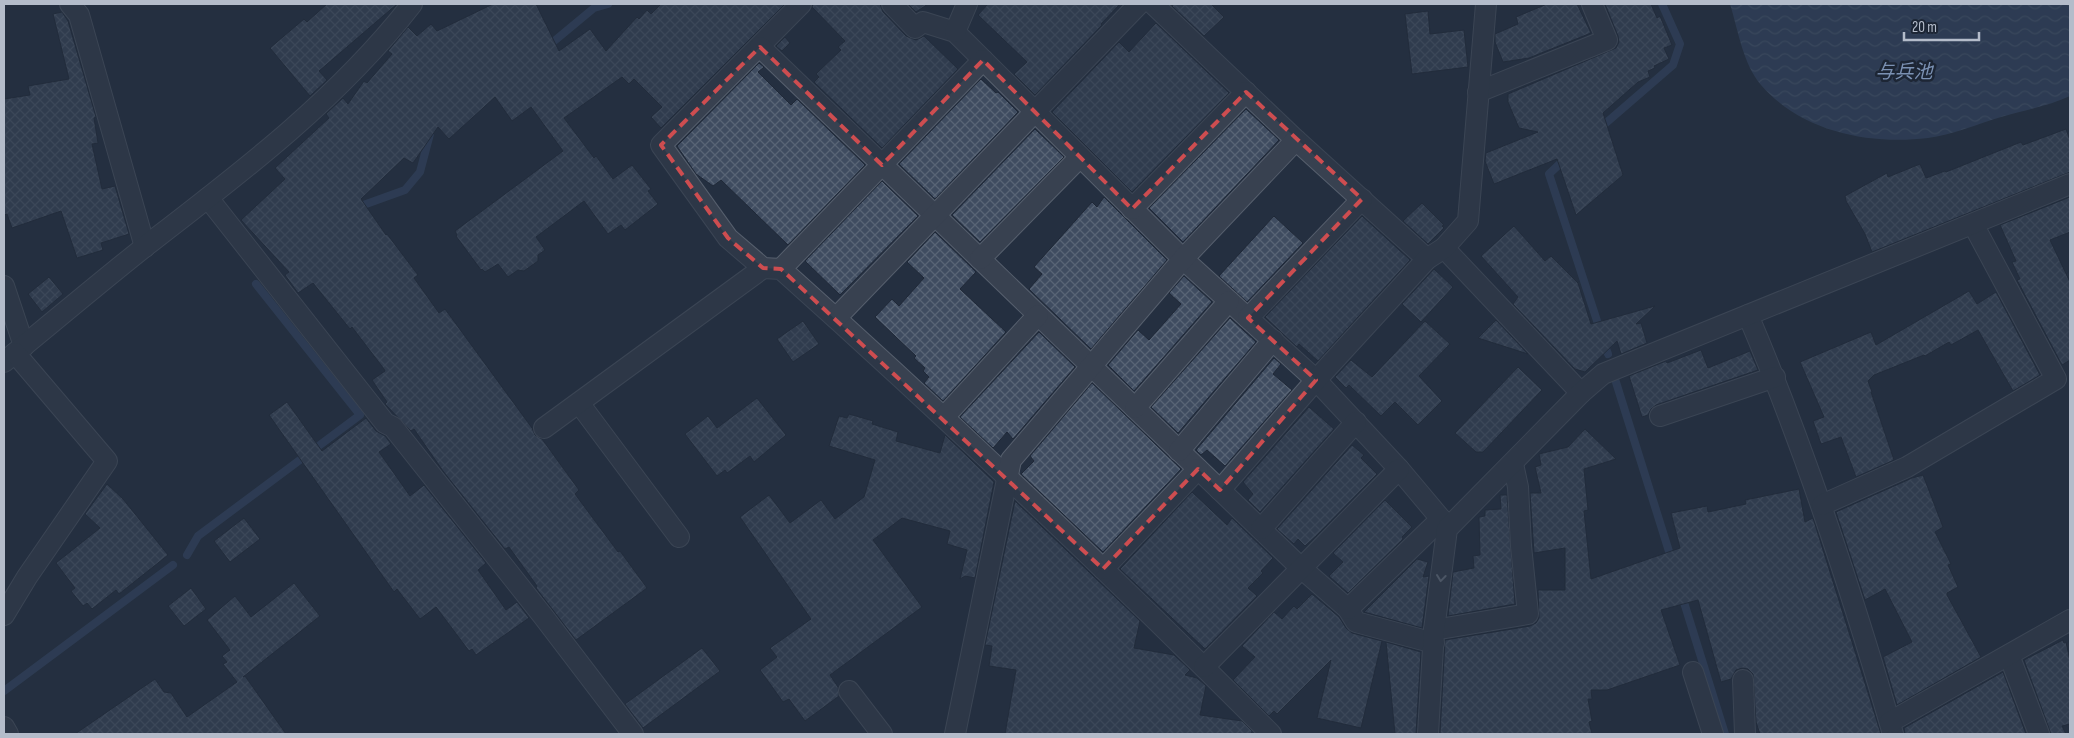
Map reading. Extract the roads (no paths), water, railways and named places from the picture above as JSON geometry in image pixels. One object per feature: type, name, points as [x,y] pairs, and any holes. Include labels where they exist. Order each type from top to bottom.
[{"type":"street","points":[[70,4],[79,15],[145,247]]},
{"type":"street","points":[[14,353],[208,198],[313,111],[360,62],[411,4]]},
{"type":"street","points":[[802,4],[661,145],[728,238],[836,318],[1007,476],[1272,734]]},
{"type":"street","points":[[892,4],[915,28],[923,22],[955,32],[1183,259],[1316,380],[1399,469],[1444,524],[1428,734]]},
{"type":"street","points":[[955,32],[967,4]]},
{"type":"street","points":[[836,318],[1140,4]]},
{"type":"street","points":[[1153,4],[1296,140],[1362,199],[1436,254],[1581,393]]},
{"type":"street","points":[[1220,490],[1316,380],[1468,220],[1486,4]]},
{"type":"street","points":[[1478,92],[1607,40],[1592,4]]},
{"type":"street","points":[[760,47],[1300,567],[1348,609],[1356,622],[1434,637],[1528,614],[1521,546],[1518,487],[1513,464]]},
{"type":"street","points":[[544,428],[772,269],[882,165],[983,60]]},
{"type":"street","points":[[1132,209],[1246,92]]},
{"type":"street","points":[[955,734],[1010,460],[1183,259],[1296,140]]},
{"type":"street","points":[[980,259],[1080,157]]},
{"type":"street","points":[[1348,609],[1513,464],[1581,393],[1603,374],[2070,184]]},
{"type":"street","points":[[208,198],[385,423],[393,427],[447,495],[633,734]]},
{"type":"street","points":[[1248,318],[1362,199]]},
{"type":"street","points":[[1822,505],[1907,467],[2056,379],[1973,224]]},
{"type":"street","points":[[4,286],[14,353],[107,462],[27,577],[4,615]]},
{"type":"street","points":[[1135,408],[1229,301]]},
{"type":"street","points":[[944,417],[1038,315]]},
{"type":"street","points":[[1748,315],[1775,377],[1822,505],[1891,728],[2009,655],[2070,620]]},
{"type":"street","points":[[1180,451],[1273,340]]},
{"type":"street","points":[[1660,416],[1775,377]]},
{"type":"street","points":[[579,403],[679,537]]},
{"type":"street","points":[[1261,529],[1356,422]]},
{"type":"street","points":[[1103,570],[1198,469]]},
{"type":"street","points":[[1204,666],[1399,469]]},
{"type":"street","points":[[2009,655],[2039,734]]},
{"type":"street","points":[[1693,672],[1713,734]]},
{"type":"street","points":[[1743,680],[1745,734]]},
{"type":"street","points":[[849,691],[882,734]]},
{"type":"street","points":[[4,727],[8,734]]},
{"type":"water","name":"与兵池","points":[[1730,4],[2070,4],[2070,96],[2054,103],[1937,137],[1906,140],[1883,139],[1860,137],[1838,132],[1796,114],[1761,85],[1745,57]]},
{"type":"waterway","points":[[547,47],[594,8],[608,4]]},
{"type":"waterway","points":[[1599,129],[1673,65],[1680,44],[1662,4]]},
{"type":"waterway","points":[[355,208],[405,190],[420,172],[430,134]]},
{"type":"waterway","points":[[1566,158],[1549,174],[1600,330]]},
{"type":"waterway","points":[[187,555],[198,536],[360,415],[256,284]]},
{"type":"waterway","points":[[1603,341],[1608,354]]},
{"type":"waterway","points":[[1615,379],[1672,561]]},
{"type":"waterway","points":[[4,691],[173,565]]},
{"type":"waterway","points":[[1682,596],[1725,734]]}]
